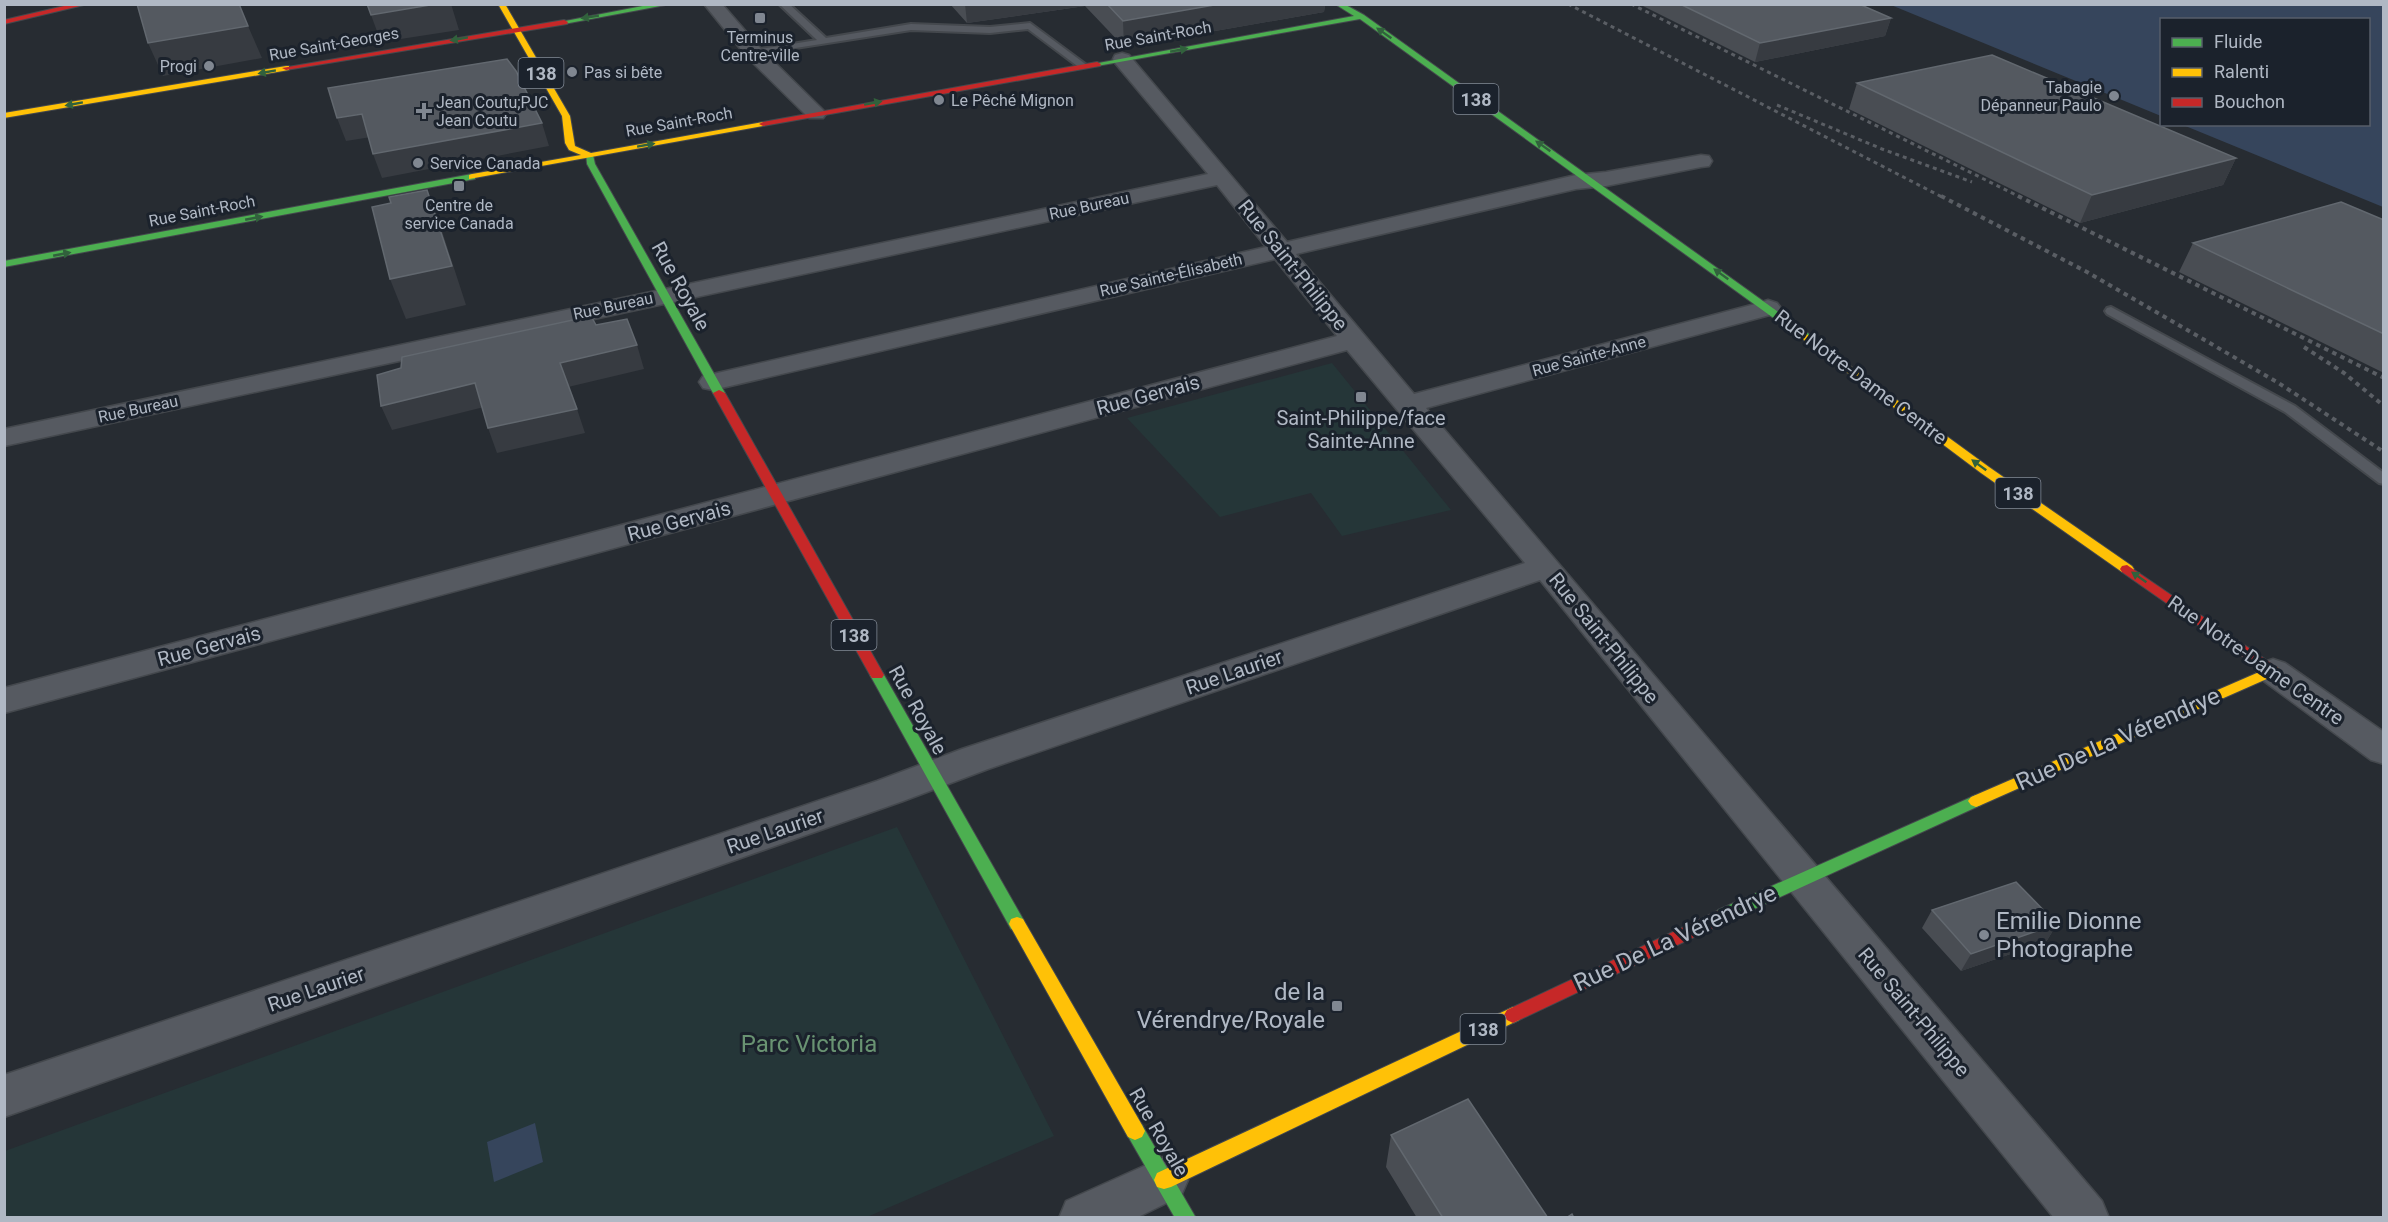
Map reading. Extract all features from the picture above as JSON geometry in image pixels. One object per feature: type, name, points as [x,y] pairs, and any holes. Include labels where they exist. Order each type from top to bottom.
[{"type":"main road","points":[[4,22],[85,4]]},
{"type":"main road","name":"Rue Royale","points":[[501,4],[566,116],[569,143],[572,148],[588,155],[663,296],[777,495],[932,775],[1175,1199]]},
{"type":"main road","name":"Rue Saint-Georges","points":[[4,116],[668,4]]},
{"type":"main road","name":"Rue Notre-Dame Centre","points":[[1338,4],[1361,17],[1591,180],[1768,308],[1985,470],[2273,671]]},
{"type":"main road","name":"Rue Saint-Roch","points":[[4,264],[588,155],[1361,17]]},
{"type":"main road","name":"Rue Royale","points":[[566,116],[582,127]]},
{"type":"main road","points":[[588,155],[600,145],[599,141]]},
{"type":"main road","name":"Rue De La Vérendrye","points":[[1175,1199],[1802,878],[2273,671]]},
{"type":"street","points":[[712,4],[754,53],[816,114]]},
{"type":"street","name":"Rue Saint-Philippe","points":[[1122,59],[1222,177],[1353,340],[1410,404],[1546,567],[2085,1218]]},
{"type":"street","name":"Rue Sainte-Élisabeth","points":[[713,382],[1281,249],[1591,180],[1701,161]]},
{"type":"street","name":"Rue Bureau","points":[[4,438],[1222,177]]},
{"type":"street","name":"Rue Sainte-Anne","points":[[1410,404],[1768,308]]},
{"type":"street","name":"Rue Gervais","points":[[4,701],[1353,340]]},
{"type":"street","name":"Rue Laurier","points":[[4,1096],[932,775],[1546,567]]},
{"type":"street","name":"Rue Notre-Dame Centre","points":[[2273,671],[2384,751]]},
{"type":"street","name":"Rue De La Vérendrye","points":[[1083,1218],[1175,1199]]},
{"type":"lane","points":[[783,4],[824,41]]},
{"type":"lane","points":[[754,53],[911,27],[990,30],[1030,26],[1083,66]]},
{"type":"lane","points":[[2112,312],[2290,409],[2384,480]]},
{"type":"green space","points":[[1332,363],[1451,510],[1342,536],[1311,493],[1220,517],[1127,418]]},
{"type":"green space","name":"Parc Victoria","points":[[897,827],[1054,1136],[867,1217],[5,1218],[5,1151]]},
{"type":"water","points":[[1891,5],[2383,5],[2383,207],[2185,126],[2370,126],[2370,18],[2160,18],[2160,116]]},
{"type":"water","points":[[535,1123],[543,1162],[494,1182],[487,1142]]},
{"type":"building","points":[[137,4],[239,4],[248,26],[148,43]]},
{"type":"building","points":[[367,4],[436,4],[371,15]]},
{"type":"building","points":[[1107,4],[1220,4],[1123,21]]},
{"type":"building","points":[[1680,4],[1859,4],[1891,18],[1760,43]]},
{"type":"building","points":[[1992,55],[2236,158],[2092,195],[1857,83]]},
{"type":"building","points":[[507,59],[516,71],[542,123],[373,154],[362,114],[337,118],[328,88]]},
{"type":"building","points":[[427,190],[452,266],[390,279],[372,207],[391,203],[389,197]]},
{"type":"building","points":[[2341,202],[2384,220],[2384,334],[2193,243]]},
{"type":"building","points":[[591,316],[596,325],[627,319],[637,345],[560,363],[577,409],[488,428],[475,383],[381,406],[377,375],[401,368],[402,357]]},
{"type":"building","points":[[2016,882],[2057,924],[1971,954],[1932,910]]},
{"type":"building","points":[[1468,1099],[1548,1218],[1443,1218],[1391,1135]]},
{"type":"railway","points":[[1568,4],[1944,198]]},
{"type":"railway","points":[[1631,4],[2022,198]]},
{"type":"railway","points":[[1777,105],[1882,149],[1972,182]]},
{"type":"railway","points":[[1941,196],[2087,272],[2277,382],[2384,452]]},
{"type":"railway","points":[[2018,196],[2384,378]]},
{"type":"railway","points":[[2304,347],[2344,373],[2384,406]]},
{"type":"traffic: fast","points":[[564,22],[668,4]]},
{"type":"traffic: fast","points":[[1338,4],[1361,17],[1805,336]]},
{"type":"traffic: fast","points":[[1097,64],[1361,17]]},
{"type":"traffic: fast","points":[[589,155],[591,164],[719,393]]},
{"type":"traffic: fast","points":[[4,264],[472,177]]},
{"type":"traffic: fast","points":[[877,675],[1017,924]]},
{"type":"traffic: fast","points":[[1724,915],[1976,801]]},
{"type":"traffic: fast","points":[[1135,1131],[1186,1218]]},
{"type":"traffic: slow","points":[[501,4],[566,116],[569,143],[572,148],[589,155]]},
{"type":"traffic: slow","points":[[4,116],[286,68]]},
{"type":"traffic: slow","points":[[472,177],[763,124]]},
{"type":"traffic: slow","points":[[1805,336],[1985,470],[2127,569]]},
{"type":"traffic: slow","points":[[1976,801],[2273,671]]},
{"type":"traffic: slow","points":[[1017,924],[1135,1131]]},
{"type":"traffic: slow","points":[[1164,1180],[1513,1015]]},
{"type":"traffic: jam","points":[[4,22],[85,4]]},
{"type":"traffic: jam","points":[[286,68],[564,22]]},
{"type":"traffic: jam","points":[[763,124],[1097,64]]},
{"type":"traffic: jam","points":[[719,393],[877,675]]},
{"type":"traffic: jam","points":[[2127,569],[2273,671]]},
{"type":"traffic: jam","points":[[1513,1015],[1724,915]]},
{"type":"place","name":"Terminus Centre-ville","points":[[760,18]]},
{"type":"place","name":"Progi","points":[[209,66]]},
{"type":"place","name":"Pas si bête","points":[[572,72]]},
{"type":"place","name":"Tabagie Dépanneur Paulo","points":[[2114,96]]},
{"type":"place","name":"Le Pêché Mignon","points":[[939,100]]},
{"type":"place","name":"Jean Coutu;PJC Jean Coutu","points":[[424,111]]},
{"type":"place","name":"Service Canada","points":[[418,163]]},
{"type":"place","name":"Centre de service Canada","points":[[459,186]]},
{"type":"place","name":"Saint-Philippe/face Sainte-Anne","points":[[1361,397]]},
{"type":"place","name":"Emilie Dionne Photographe","points":[[1984,935]]},
{"type":"place","name":"de la Vérendrye/Royale","points":[[1337,1006]]}]
